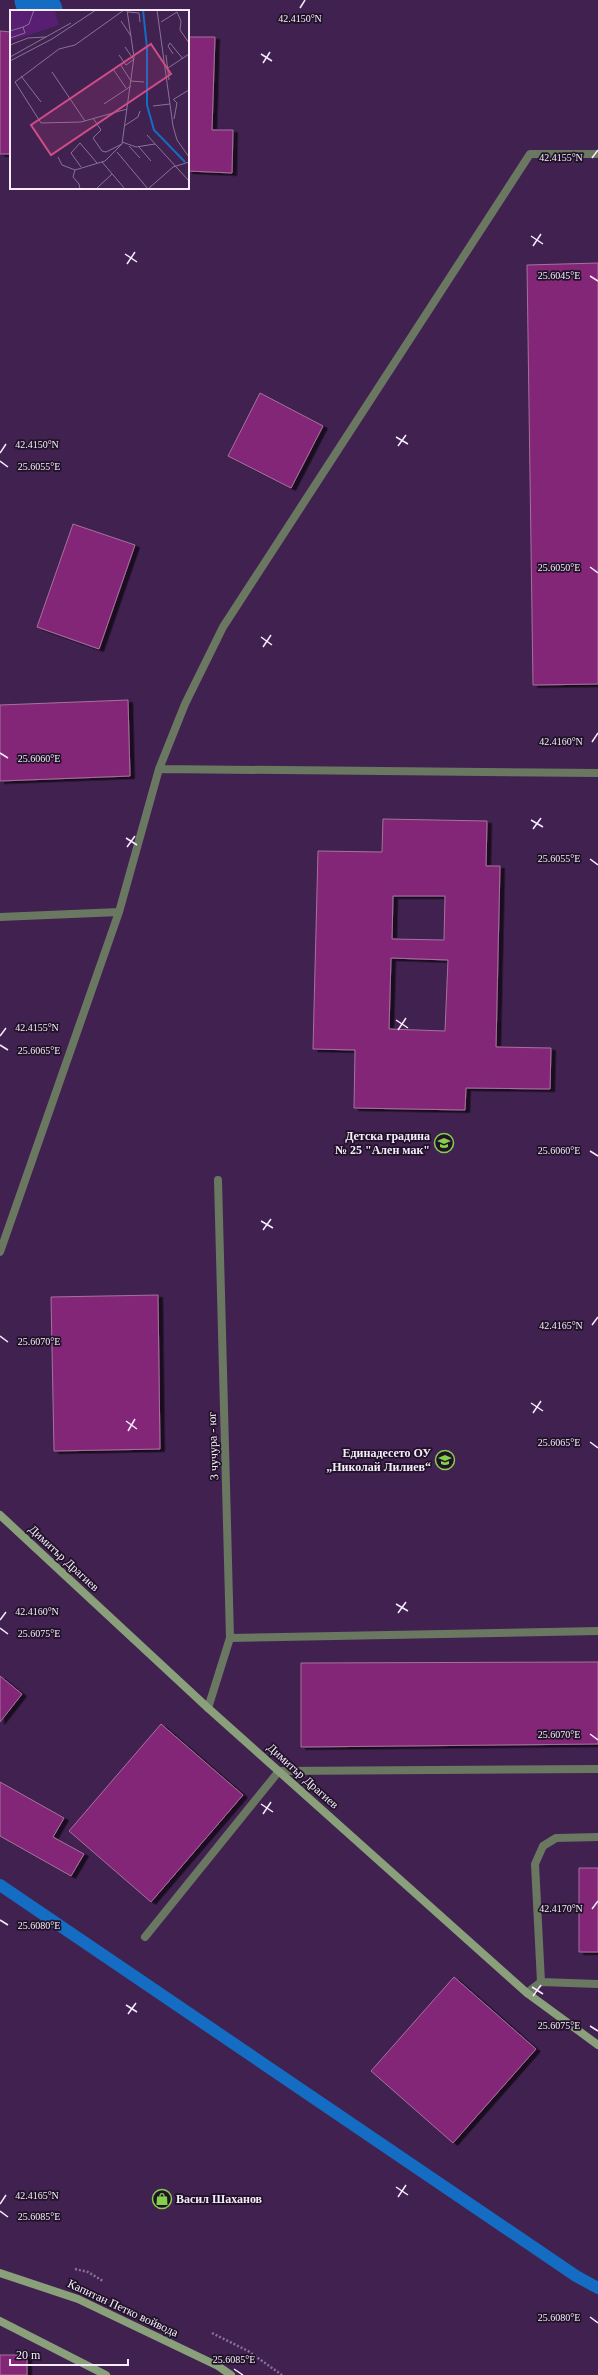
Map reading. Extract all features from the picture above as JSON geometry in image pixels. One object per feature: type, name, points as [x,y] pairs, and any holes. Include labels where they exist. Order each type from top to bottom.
[{"type":"street","points":[[0,1252],[119,912],[159,769],[185,704],[222,627],[530,154],[598,154]]},
{"type":"street","points":[[159,769],[598,773]]},
{"type":"street","points":[[0,917],[119,912]]},
{"type":"street","name":"3 чучура - юг","points":[[208,1708],[230,1638],[218,1180]]},
{"type":"street","name":"Димитър Драгиев","points":[[0,1515],[208,1708],[527,1993],[598,2045]]},
{"type":"street","points":[[230,1638],[598,1631]]},
{"type":"street","points":[[145,1937],[279,1771],[598,1769]]},
{"type":"street","points":[[541,1982],[536,1864],[542,1846],[556,1838],[598,1837]]},
{"type":"street","points":[[527,1993],[541,1982],[598,1984]]},
{"type":"street","name":"Капитан Петко войвода","points":[[0,2273],[78,2299],[198,2357],[231,2375]]},
{"type":"street","points":[[0,2321],[106,2375]]},
{"type":"building","points":[[0,31],[10,32],[10,154],[0,154]]},
{"type":"building","points":[[189,37],[215,37],[212,130],[233,130],[232,173],[189,171]]},
{"type":"building","points":[[598,263],[598,684],[533,685],[527,265]]},
{"type":"building","points":[[260,393],[323,426],[291,488],[228,456]]},
{"type":"building","points":[[73,524],[135,545],[99,649],[37,627]]},
{"type":"building","points":[[128,700],[130,776],[0,781],[0,705]]},
{"type":"building","points":[[383,819],[487,821],[486,866],[500,866],[496,1047],[551,1048],[550,1089],[466,1088],[465,1110],[354,1108],[355,1050],[313,1049],[318,851],[382,852]],"holes":[[[393,896],[445,896],[444,940],[392,939]],[[391,958],[448,960],[445,1031],[389,1029]]]},
{"type":"building","points":[[158,1295],[160,1449],[54,1451],[51,1297]]},
{"type":"building","points":[[598,1662],[598,1744],[301,1747],[301,1663]]},
{"type":"building","points":[[0,1676],[22,1694],[0,1722]]},
{"type":"building","points":[[161,1724],[243,1795],[151,1902],[69,1831]]},
{"type":"building","points":[[0,1782],[64,1818],[53,1837],[84,1854],[71,1876],[0,1836]]},
{"type":"building","points":[[579,1868],[598,1868],[598,1952],[579,1952]]},
{"type":"building","points":[[454,1977],[536,2049],[453,2143],[371,2071]]},
{"type":"building","points":[[0,2355],[27,2355],[27,2375],[0,2375]]},
{"type":"waterway","points":[[35,0],[41,10]]},
{"type":"waterway","points":[[0,1885],[576,2276],[598,2288]]},
{"type":"place","name":"Детска градина № 25 \"Ален мак\"","points":[[444,1143]]},
{"type":"place","name":"Единадесето ОУ „Николай Лилиев“","points":[[445,1460]]},
{"type":"place","name":"Васил Шаханов","points":[[162,2199]]}]
